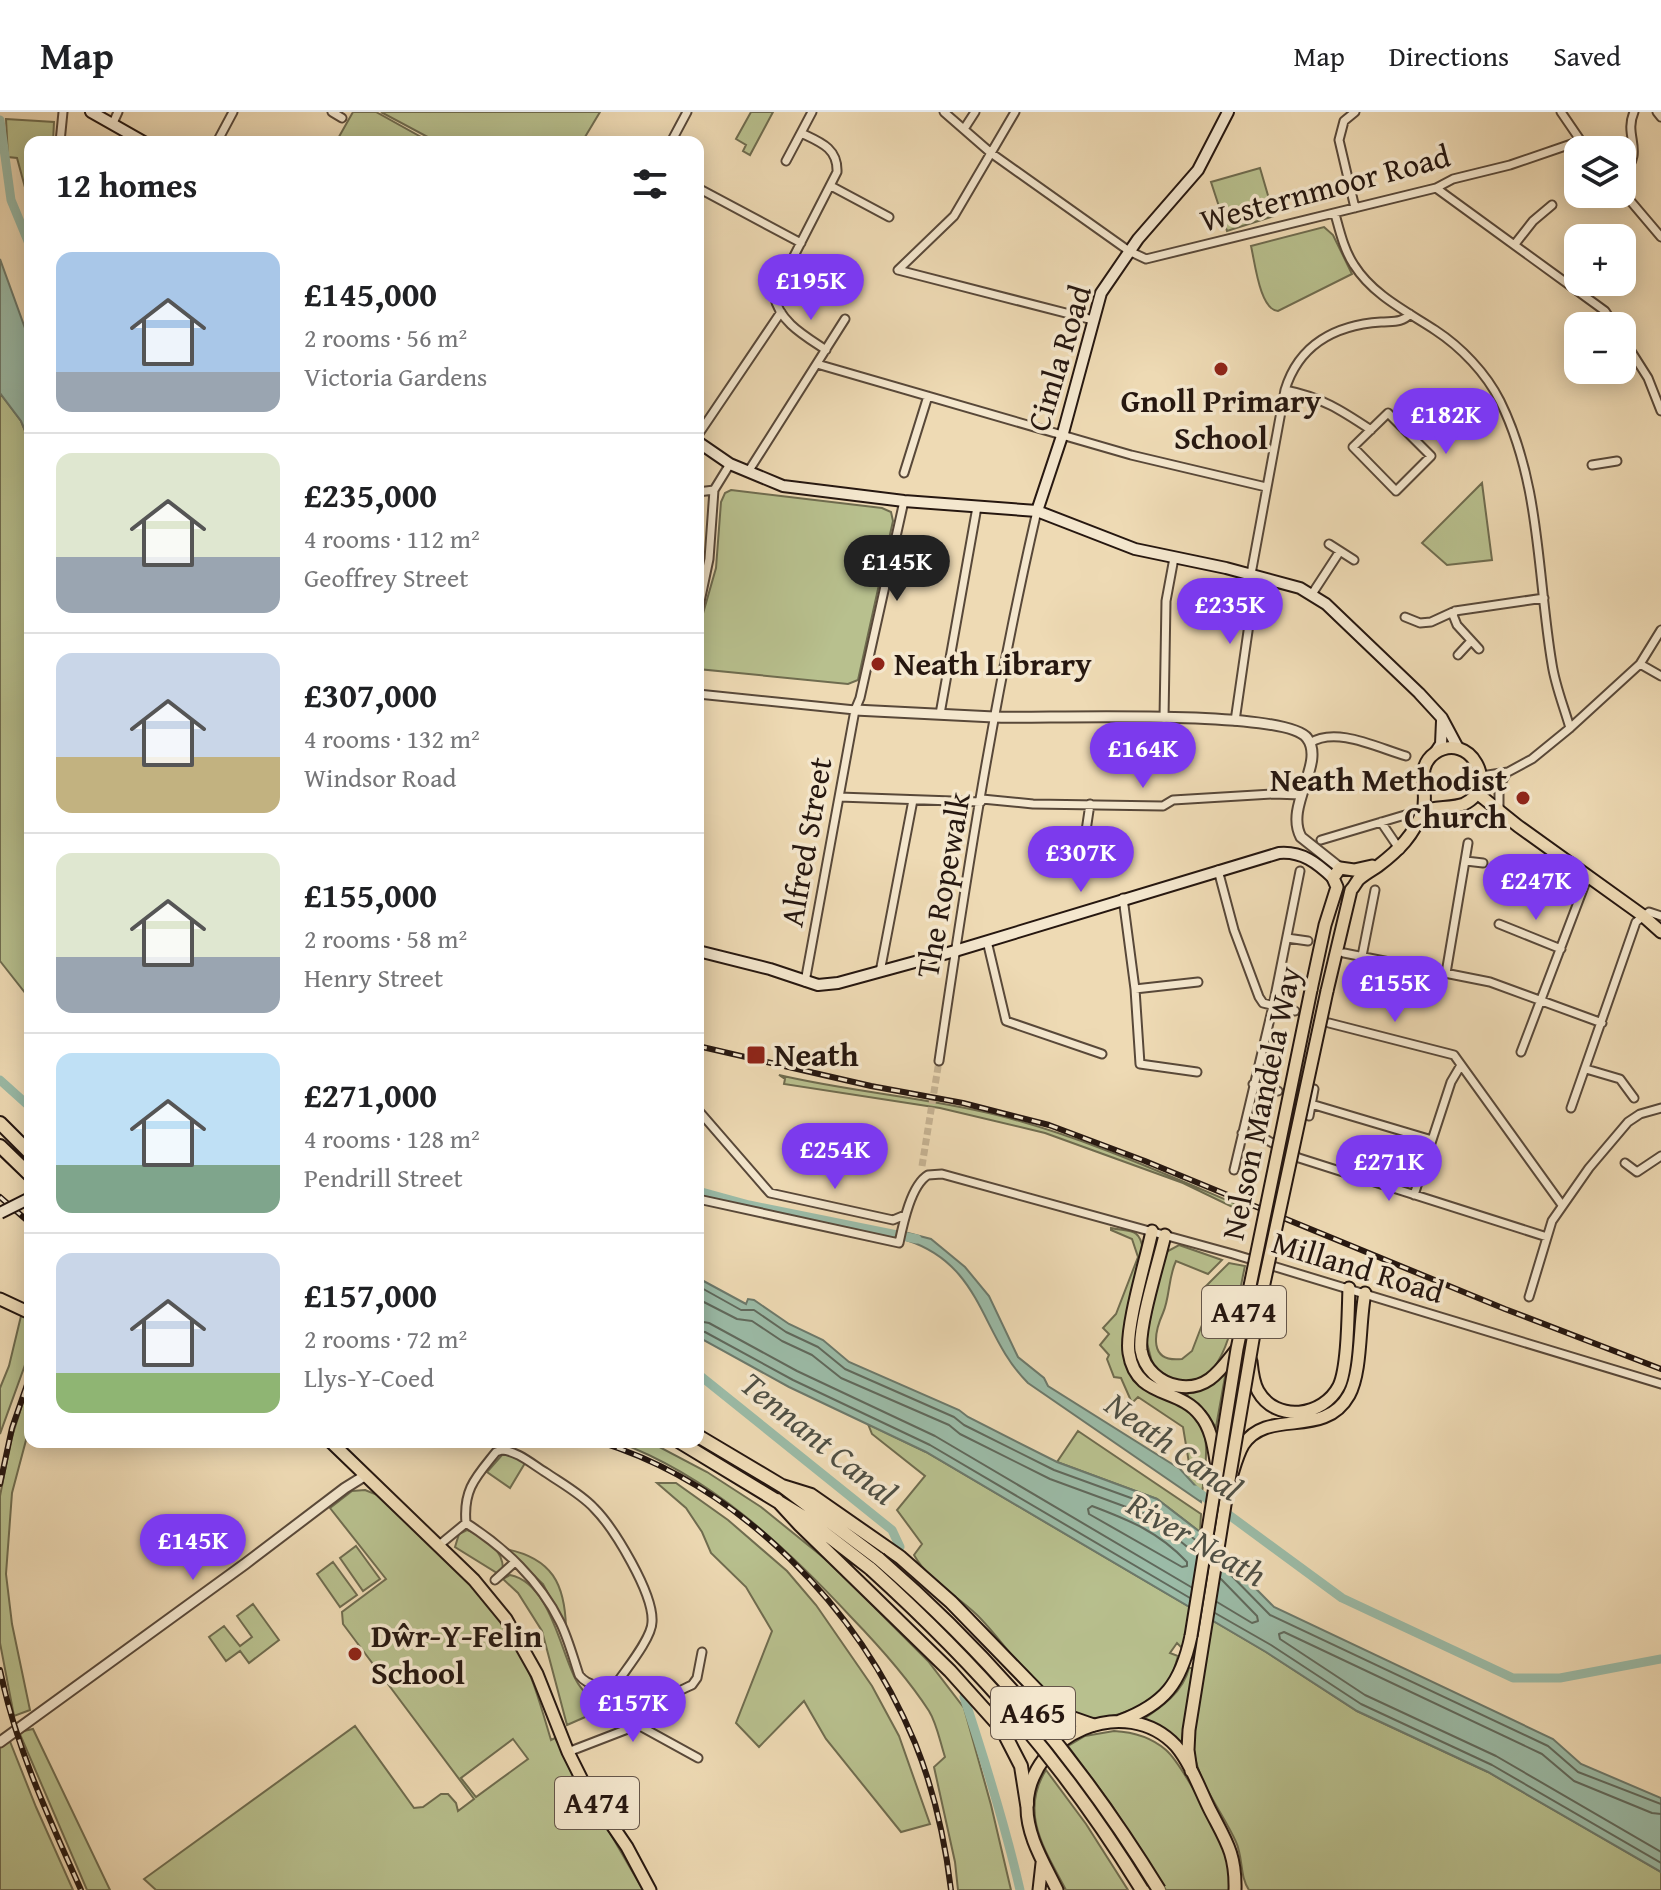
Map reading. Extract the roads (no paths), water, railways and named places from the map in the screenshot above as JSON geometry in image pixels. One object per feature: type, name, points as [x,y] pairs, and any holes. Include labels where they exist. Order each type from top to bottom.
[{"type":"highway","points":[[0,1123],[24,1147]]},
{"type":"highway","points":[[0,1146],[24,1169]]},
{"type":"highway","name":"A465","points":[[704,1440],[782,1486],[972,1645],[1014,1690],[1094,1791],[1159,1890]]},
{"type":"highway","name":"A465","points":[[690,1448],[875,1564],[1003,1699],[1083,1799],[1142,1890]]},
{"type":"highway","name":"A465","points":[[782,1486],[811,1495],[900,1557],[951,1602],[1052,1706],[1092,1725]]},
{"type":"highway","name":"A465","points":[[777,1500],[950,1671],[1002,1729],[1016,1752],[1027,1804]]},
{"type":"main road","points":[[91,112],[134,136]]},
{"type":"main road","name":"Cimla Road","points":[[1037,511],[1063,433],[1101,293],[1129,251],[1198,170],[1228,112]]},
{"type":"main road","points":[[704,446],[730,464],[783,486],[904,501],[1037,511],[1135,549],[1284,582],[1312,594],[1408,682],[1442,718],[1458,748],[1475,759],[1481,776],[1477,793],[1459,806],[1443,805],[1422,811]]},
{"type":"main road","points":[[704,952],[818,985],[838,983],[955,951],[1123,898],[1290,852],[1315,862],[1337,878],[1341,890],[1400,850],[1422,811],[1426,790],[1424,768],[1443,736],[1442,718]]},
{"type":"main road","points":[[1435,753],[1458,748]]},
{"type":"main road","points":[[1426,790],[1443,805]]},
{"type":"main road","points":[[1477,793],[1661,932]]},
{"type":"main road","points":[[1337,878],[1345,867],[1354,880]]},
{"type":"main road","name":"Nelson Mandela Way","points":[[1116,1722],[1152,1706],[1175,1684],[1183,1669],[1237,1349],[1337,878]]},
{"type":"main road","name":"Nelson Mandela Way","points":[[1191,1771],[1189,1730],[1250,1353],[1327,991],[1354,880]]},
{"type":"main road","points":[[0,1213],[24,1201]]},
{"type":"main road","points":[[1152,1231],[1135,1336],[1149,1368],[1159,1379],[1182,1387],[1197,1386],[1213,1379],[1237,1349]]},
{"type":"main road","points":[[1165,1235],[1129,1354],[1141,1379],[1154,1390],[1185,1401],[1205,1421],[1217,1468]]},
{"type":"main road","points":[[1250,1353],[1257,1390],[1267,1403],[1280,1410],[1304,1412],[1321,1405],[1332,1397],[1343,1372],[1349,1288]]},
{"type":"main road","points":[[1228,1486],[1243,1446],[1267,1426],[1313,1422],[1340,1408],[1355,1380],[1365,1293]]},
{"type":"main road","points":[[0,1299],[24,1310]]},
{"type":"main road","name":"A474","points":[[337,1448],[474,1580],[506,1619],[537,1674],[584,1784],[627,1847],[650,1890]]},
{"type":"main road","points":[[1057,1890],[1032,1836],[1027,1804],[1029,1788],[1043,1759],[1066,1736],[1092,1725],[1116,1722],[1144,1725],[1177,1747],[1235,1861],[1235,1890]]},
{"type":"main road","points":[[1039,1890],[1042,1858]]},
{"type":"street","points":[[61,136],[63,112]]},
{"type":"street","points":[[113,123],[118,112]]},
{"type":"street","points":[[220,136],[233,112]]},
{"type":"street","points":[[332,112],[342,118]]},
{"type":"street","points":[[674,136],[687,112]]},
{"type":"street","points":[[786,161],[812,112]]},
{"type":"street","points":[[944,112],[991,153],[1129,251]]},
{"type":"street","points":[[964,129],[975,112]]},
{"type":"street","points":[[1015,112],[954,216],[898,270],[1093,320]]},
{"type":"street","points":[[1355,112],[1344,121],[1339,140],[1355,208]]},
{"type":"street","points":[[1561,112],[1577,136]]},
{"type":"street","points":[[1632,136],[1629,124],[1634,112]]},
{"type":"street","points":[[1657,112],[1661,117]]},
{"type":"street","points":[[801,133],[825,145],[835,156],[837,168],[831,186],[774,295],[781,312],[796,330],[826,350]]},
{"type":"street","name":"Westernmoor Road","points":[[1129,251],[1146,259],[1335,214],[1436,188],[1453,179],[1510,165],[1564,146]]},
{"type":"street","points":[[831,186],[889,217]]},
{"type":"street","points":[[1436,188],[1606,312]]},
{"type":"street","points":[[704,191],[801,243]]},
{"type":"street","points":[[1515,244],[1533,221],[1552,205]]},
{"type":"street","points":[[1636,208],[1661,237]]},
{"type":"street","points":[[1335,214],[1356,268],[1385,298],[1439,332],[1477,367],[1500,400],[1526,471],[1552,666],[1570,728]]},
{"type":"street","points":[[704,426],[781,312]]},
{"type":"street","points":[[1235,721],[1266,487],[1285,390],[1296,364],[1318,341],[1353,325],[1399,322],[1410,314]]},
{"type":"street","points":[[748,472],[845,319]]},
{"type":"street","points":[[1636,359],[1648,378],[1661,411]]},
{"type":"street","points":[[817,364],[1131,455],[1266,487]]},
{"type":"street","points":[[1285,390],[1310,395],[1333,405],[1371,430]]},
{"type":"street","points":[[904,473],[928,396]]},
{"type":"street","points":[[1388,413],[1431,456],[1396,491],[1353,447],[1371,430],[1388,413]]},
{"type":"street","points":[[1592,465],[1617,461]]},
{"type":"street","points":[[704,583],[709,559],[714,490],[730,464]]},
{"type":"street","points":[[704,491],[714,490]]},
{"type":"street","name":"Alfred Street","points":[[805,982],[855,710],[904,501]]},
{"type":"street","points":[[940,714],[977,507]]},
{"type":"street","name":"The Ropewalk","points":[[939,1061],[996,717],[1037,511]]},
{"type":"street","points":[[1329,544],[1354,560]]},
{"type":"street","points":[[1312,594],[1340,551]]},
{"type":"street","points":[[1164,718],[1166,601],[1174,558]]},
{"type":"street","points":[[1405,617],[1420,623],[1431,622],[1455,611],[1544,598]]},
{"type":"street","points":[[1455,611],[1453,615],[1457,625],[1479,649]]},
{"type":"street","points":[[1481,776],[1508,772],[1532,759],[1640,664],[1661,630]]},
{"type":"street","points":[[1458,655],[1470,642]]},
{"type":"street","points":[[1640,664],[1661,676]]},
{"type":"street","points":[[704,695],[855,710],[996,717],[1235,721],[1294,729],[1310,743],[1311,759],[1295,820],[1298,832],[1337,878]]},
{"type":"street","points":[[1310,743],[1319,738],[1338,736],[1406,756]]},
{"type":"street","points":[[1499,810],[1499,787],[1508,772]]},
{"type":"street","points":[[839,797],[1163,806],[1173,800],[1301,795]]},
{"type":"street","points":[[880,972],[913,800]]},
{"type":"street","points":[[1081,864],[1090,804]]},
{"type":"street","points":[[1321,840],[1405,815]]},
{"type":"street","points":[[1381,822],[1400,850]]},
{"type":"street","points":[[1446,973],[1468,843]]},
{"type":"street","points":[[1466,861],[1483,863]]},
{"type":"street","points":[[1218,870],[1234,930],[1259,997],[1263,1003],[1295,1011]]},
{"type":"street","points":[[1234,1170],[1273,1006],[1300,871]]},
{"type":"street","points":[[1521,1052],[1588,876]]},
{"type":"street","points":[[1362,956],[1375,890]]},
{"type":"street","points":[[1123,898],[1135,989],[1140,1064],[1197,1072]]},
{"type":"street","points":[[1571,1108],[1636,922],[1649,912],[1661,916]]},
{"type":"street","points":[[1499,924],[1561,949]]},
{"type":"street","points":[[1287,938],[1308,941]]},
{"type":"street","points":[[987,941],[1006,1021],[1102,1054]]},
{"type":"street","points":[[1344,953],[1490,982],[1602,1023]]},
{"type":"street","points":[[1135,989],[1198,982]]},
{"type":"street","points":[[1329,1023],[1454,1055],[1562,1205]]},
{"type":"street","points":[[1414,1195],[1451,1082],[1461,1065]]},
{"type":"street","points":[[1586,1069],[1620,1079],[1634,1098]]},
{"type":"street","points":[[1627,1086],[1636,1081]]},
{"type":"street","points":[[1253,1084],[1278,1091]]},
{"type":"street","points":[[1309,1116],[1314,1089]]},
{"type":"street","points":[[1311,1104],[1432,1140]]},
{"type":"street","points":[[1529,1297],[1552,1221],[1562,1205],[1628,1122],[1640,1114],[1661,1108]]},
{"type":"street","points":[[704,1117],[770,1193],[893,1220],[905,1215]]},
{"type":"street","points":[[1242,1133],[1267,1140],[1299,1158],[1547,1237]]},
{"type":"street","points":[[1625,1163],[1637,1172],[1661,1156]]},
{"type":"street","points":[[704,1200],[899,1243],[922,1166]]},
{"type":"street","name":"Milland Road","points":[[919,1183],[928,1175],[950,1176],[1349,1288],[1661,1384]]},
{"type":"street","points":[[502,1450],[509,1450],[529,1461],[593,1507],[632,1564],[653,1620],[651,1630],[619,1680],[591,1685],[579,1675],[560,1623],[545,1596],[515,1562],[466,1523],[464,1505],[469,1489],[496,1452],[502,1450]]},
{"type":"street","points":[[0,1742],[366,1475]]},
{"type":"street","points":[[438,1546],[466,1523]]},
{"type":"street","points":[[495,1580],[515,1562]]},
{"type":"street","points":[[600,1685],[602,1709],[609,1714],[618,1716],[643,1708],[692,1685],[697,1678],[702,1652]]},
{"type":"street","points":[[568,1752],[638,1725],[698,1758]]},
{"type":"water","points":[[0,259],[24,325],[24,428],[0,393]]},
{"type":"water","points":[[908,1233],[931,1239],[965,1267],[989,1296],[1018,1357],[1044,1378],[1048,1386],[1180,1469],[1202,1493],[1201,1502],[1028,1383],[1012,1364],[966,1284],[951,1266],[932,1251],[906,1240]]},
{"type":"water","name":"River Neath","points":[[704,1281],[746,1304],[748,1299],[754,1300],[789,1324],[823,1340],[849,1362],[959,1410],[1057,1462],[1157,1499],[1200,1532],[1274,1607],[1553,1739],[1581,1764],[1661,1798],[1661,1872],[1488,1772],[1357,1711],[1266,1652],[926,1452],[789,1387],[704,1340]]},
{"type":"waterway","name":"Neath Canal","points":[[0,120],[11,200],[24,231]]},
{"type":"waterway","name":"Tennant Canal","points":[[0,1080],[24,1102]]},
{"type":"waterway","name":"Neath Canal","points":[[704,1193],[749,1205],[917,1239]]},
{"type":"waterway","name":"Tennant Canal","points":[[704,1379],[892,1530],[900,1547]]},
{"type":"waterway","name":"Neath Canal","points":[[1195,1490],[1342,1598],[1513,1678],[1560,1678],[1661,1659]]},
{"type":"waterway","name":"Tennant Canal","points":[[964,1697],[1020,1890]]},
{"type":"tunnel","points":[[922,1166],[939,1061]]},
{"type":"railway","points":[[704,1047],[871,1086],[963,1103],[1049,1125],[1661,1369]]},
{"type":"railway","points":[[0,1197],[24,1218]]},
{"type":"railway","points":[[0,1484],[12,1428],[24,1393]]},
{"type":"railway","points":[[616,1448],[652,1462],[701,1489],[747,1521],[789,1558],[828,1600],[862,1645],[891,1693],[915,1743],[938,1815],[951,1890]]},
{"type":"railway","points":[[0,1670],[24,1755],[81,1890]]},
{"type":"place","name":"Gnoll Primary School","points":[[1221,369]]},
{"type":"place","name":"Neath Library","points":[[878,664]]},
{"type":"place","name":"Neath Methodist Church","points":[[1523,798]]},
{"type":"place","name":"Neath","points":[[756,1055]]},
{"type":"place","name":"Dŵr-Y-Felin School","points":[[355,1654]]}]
